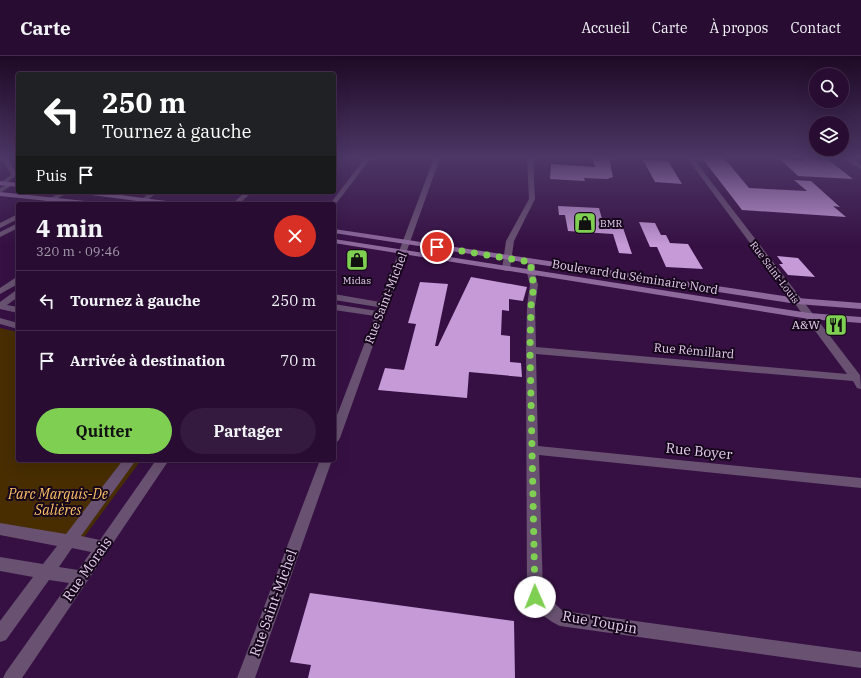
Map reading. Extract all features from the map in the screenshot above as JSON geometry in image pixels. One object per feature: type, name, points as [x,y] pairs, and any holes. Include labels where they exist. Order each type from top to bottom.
[{"type":"main road","points":[[0,192],[53,201],[62,200],[78,202]]},
{"type":"main road","points":[[99,194],[159,202]]},
{"type":"main road","name":"Boulevard du Séminaire Nord","points":[[336,231],[506,269],[531,267],[797,301],[861,306]]},
{"type":"main road","name":"Boulevard du Séminaire Nord","points":[[336,241],[507,258],[531,267],[809,316],[861,320]]},
{"type":"street","points":[[335,202],[346,187]]},
{"type":"street","name":"Rue Saint-Michel","points":[[336,433],[381,310],[406,248],[427,187]]},
{"type":"street","points":[[506,269],[510,241],[532,199],[531,187]]},
{"type":"street","name":"Rue Saint-Louis","points":[[712,187],[858,381]]},
{"type":"street","points":[[53,201],[65,194]]},
{"type":"street","points":[[62,200],[66,194]]},
{"type":"street","points":[[141,202],[152,194]]},
{"type":"street","points":[[237,202],[247,194]]},
{"type":"street","points":[[1,232],[16,218]]},
{"type":"street","points":[[1,232],[16,226]]},
{"type":"street","name":"Rue Toupin","points":[[531,267],[534,285],[531,306],[530,350],[535,597],[560,618],[861,660]]},
{"type":"street","points":[[0,292],[16,281]]},
{"type":"street","points":[[0,306],[16,294]]},
{"type":"street","points":[[336,298],[381,310]]},
{"type":"street","points":[[0,306],[16,310]]},
{"type":"street","points":[[336,307],[381,310]]},
{"type":"street","points":[[0,321],[16,325]]},
{"type":"street","name":"Rue Rémillard","points":[[530,350],[858,381]]},
{"type":"street","name":"Rue Boyer","points":[[533,450],[861,483]]},
{"type":"street","points":[[0,634],[129,462]]},
{"type":"street","name":"Rue Morais","points":[[12,678],[162,462]]},
{"type":"street","name":"Rue Saint-Michel","points":[[246,678],[325,462]]},
{"type":"street","points":[[0,529],[103,547]]},
{"type":"street","points":[[0,564],[81,578]]},
{"type":"green space","name":"Parc Marquis-De Salières","points":[[0,328],[16,332],[16,462],[140,462],[76,548],[0,535]]},
{"type":"building","points":[[724,187],[807,191],[802,187],[818,187],[840,207],[833,206],[846,217],[742,210]]},
{"type":"building","name":"BMR","points":[[558,206],[599,208],[602,219],[617,220],[618,225],[622,225],[632,254],[619,253],[613,234],[568,231],[565,215],[559,215]]},
{"type":"building","points":[[639,222],[655,223],[661,235],[666,235],[670,243],[688,244],[703,269],[666,267],[657,247],[650,247]]},
{"type":"building","points":[[777,256],[798,258],[815,277],[788,275],[779,264],[783,264]]},
{"type":"building","points":[[471,277],[527,287],[523,301],[509,299],[509,311],[502,310],[501,335],[510,336],[510,362],[521,363],[522,377],[469,372],[467,398],[378,390],[385,368],[404,370],[416,324],[408,323],[420,282],[448,284],[435,346],[438,346]]},
{"type":"building","points":[[310,593],[514,621],[515,678],[308,678],[311,665],[290,662]]},
{"type":"place","name":"BMR","points":[[585,223]]},
{"type":"place","name":"Midas","points":[[357,260]]},
{"type":"place","name":"A&W","points":[[836,325]]},
{"type":"route","points":[[437,247],[531,262],[531,273],[534,285],[531,306],[530,350],[535,597]]}]
